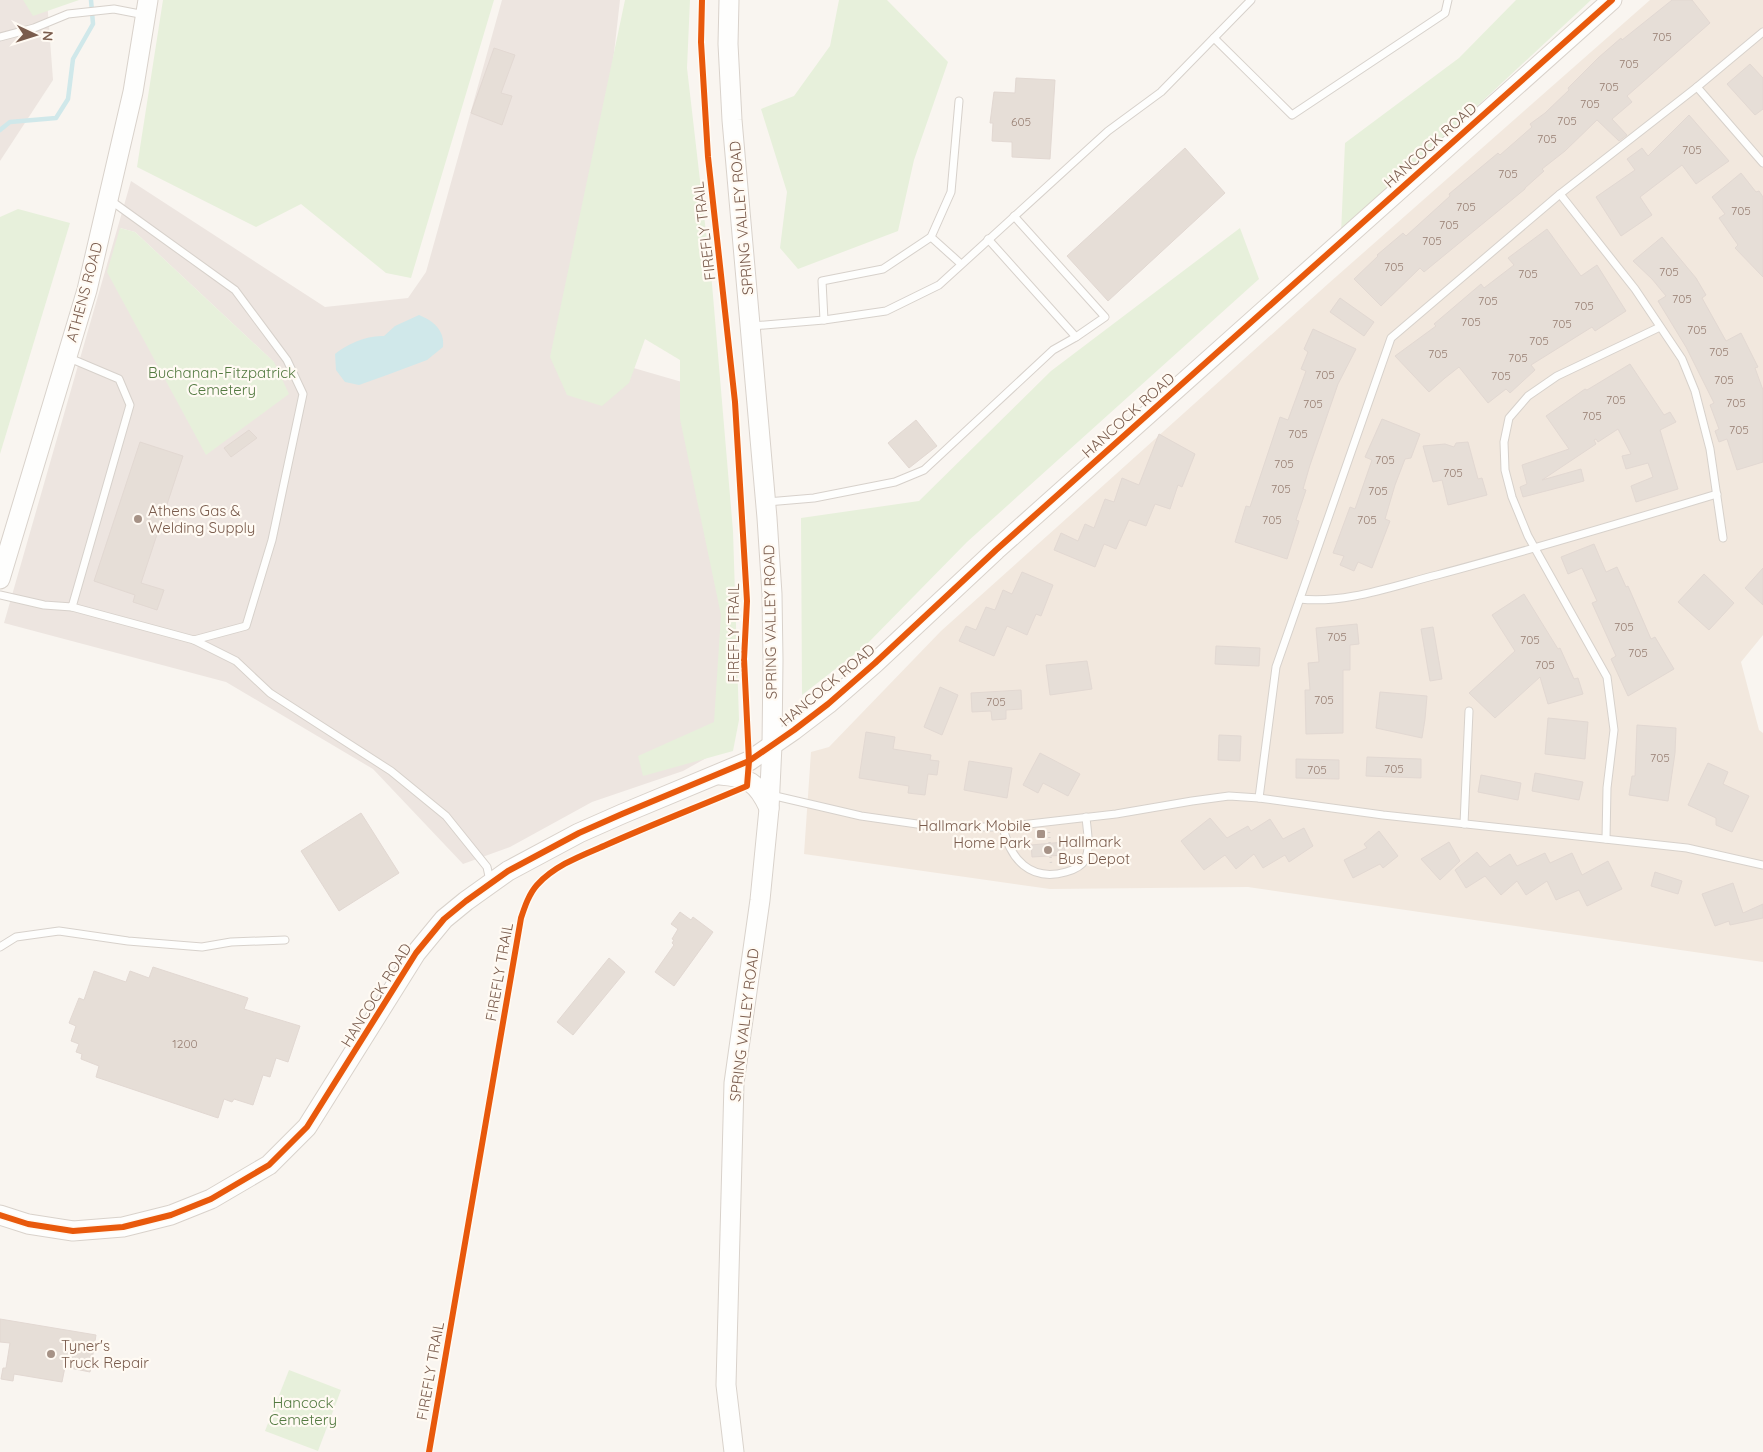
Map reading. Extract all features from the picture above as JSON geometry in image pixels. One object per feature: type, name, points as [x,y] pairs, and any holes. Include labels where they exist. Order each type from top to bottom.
[{"type":"street","name":"SPRING VALLEY ROAD","points":[[729,0],[728,44],[732,120],[766,502],[772,603],[770,802],[760,900],[734,1083],[726,1385],[734,1452]]},
{"type":"street","name":"HANCOCK ROAD","points":[[0,1216],[28,1224],[74,1231],[123,1227],[171,1215],[212,1199],[269,1165],[307,1127],[416,953],[444,919],[508,871],[579,833],[749,761],[828,704],[875,663],[996,550],[1612,0]]},
{"type":"street","name":"ATHENS ROAD","points":[[0,579],[87,290],[133,92],[146,7]]},
{"type":"street","points":[[718,775],[737,776],[747,780],[760,790],[770,802]]},
{"type":"lane","points":[[750,326],[824,320],[886,311],[939,285],[1108,132],[1161,92],[1251,0]]},
{"type":"lane","points":[[1214,38],[1292,115],[1445,12],[1448,0]]},
{"type":"lane","points":[[0,37],[34,28],[68,14],[146,7]]},
{"type":"lane","points":[[1259,798],[1276,667],[1391,338],[1560,194],[1697,87],[1763,32]]},
{"type":"lane","points":[[1697,87],[1763,163]]},
{"type":"lane","points":[[824,320],[822,281],[883,269],[931,237],[951,192],[959,101]]},
{"type":"lane","points":[[1560,194],[1635,289],[1682,359],[1695,391],[1710,449],[1723,538]]},
{"type":"lane","points":[[108,198],[235,290],[287,360],[303,394],[272,540],[246,626],[194,640]]},
{"type":"lane","points":[[766,502],[814,498],[896,482],[924,470],[1053,350],[1105,317],[1014,216]]},
{"type":"lane","points":[[931,237],[961,264]]},
{"type":"lane","points":[[988,239],[1076,337]]},
{"type":"lane","points":[[1606,839],[1607,788],[1614,730],[1607,677],[1534,550],[1512,497],[1505,470],[1504,442],[1509,418],[1528,396],[1557,376],[1660,328]]},
{"type":"lane","points":[[67,357],[119,379],[130,405],[72,607]]},
{"type":"lane","points":[[1300,599],[1331,600],[1374,591],[1534,550],[1717,494]]},
{"type":"lane","points":[[0,595],[44,605],[72,607],[194,640],[236,661],[270,693],[391,771],[446,816],[487,867],[491,884]]},
{"type":"lane","points":[[1464,824],[1469,711]]},
{"type":"lane","points":[[770,802],[938,827],[1003,826],[1116,814],[1219,797],[1259,798],[1383,815],[1687,848],[1763,865]]},
{"type":"lane","points":[[1003,826],[1009,847],[1022,864],[1033,872],[1046,875],[1060,874],[1075,870],[1085,861],[1088,846],[1086,817]]},
{"type":"lane","points":[[0,947],[16,936],[59,931],[128,941],[202,946],[231,942],[285,940]]},
{"type":"path","points":[[734,392],[736,412]]},
{"type":"path","points":[[738,440],[739,455]]},
{"type":"path","points":[[1048,828],[1051,867]]},
{"type":"shaded area","points":[[0,0],[47,0],[53,80],[0,161]]},
{"type":"shaded area","points":[[502,0],[620,0],[575,351],[713,391],[732,583],[719,751],[683,771],[592,802],[510,847],[463,864],[373,769],[226,682],[4,623],[131,181],[325,307],[408,298],[426,272]],"holes":[[[120,228],[135,232],[274,362]]]},
{"type":"shaded area","points":[[1650,0],[1763,0],[1763,635],[1741,662],[1759,730],[1763,733],[1763,962],[1248,887],[1050,889],[804,854],[811,752],[829,747],[941,631],[1329,283]]},
{"type":"green space","points":[[23,0],[79,0],[33,16]]},
{"type":"green space","points":[[163,0],[494,0],[411,278],[386,273],[301,204],[256,227],[137,167]]},
{"type":"green space","points":[[625,0],[690,0],[687,68],[712,284],[733,531],[739,720],[733,751],[643,776],[638,756],[714,722],[721,615],[680,419],[680,360],[645,339],[629,383],[602,406],[567,395],[550,357]]},
{"type":"green space","points":[[839,0],[887,0],[948,62],[914,160],[898,231],[798,269],[780,248],[787,192],[761,109],[794,96],[830,46]]},
{"type":"green space","points":[[1516,0],[1591,0],[1341,233],[1345,143],[1459,58]]},
{"type":"green space","points":[[18,209],[70,223],[0,454],[0,217]]},
{"type":"green space","name":"Buchanan-Fitzpatrick Cemetery","points":[[120,228],[135,232],[274,362],[289,394],[206,455],[107,272]]},
{"type":"green space","points":[[1240,228],[1259,279],[967,542],[865,646],[802,695],[801,518],[919,501],[1051,371]]},
{"type":"green space","name":"Hancock Cemetery","points":[[289,1370],[341,1390],[318,1451],[265,1431]]},
{"type":"water","points":[[419,315],[429,320],[440,331],[443,347],[427,360],[359,385],[345,382],[336,370],[335,354],[358,341],[384,336],[395,326]]},
{"type":"building","points":[[1672,0],[1692,0],[1710,23],[1627,96],[1632,102],[1612,119],[1627,135],[1619,141],[1597,120],[1565,151],[1542,169],[1544,171],[1525,189],[1424,272],[1420,268],[1381,306],[1354,279],[1377,255],[1403,233],[1406,236],[1450,196],[1449,194],[1498,153],[1500,155],[1532,127],[1530,124],[1545,113],[1569,90],[1568,88],[1598,58],[1621,38],[1622,40]]},
{"type":"building","points":[[494,48],[515,55],[501,93],[512,96],[502,125],[471,113]]},
{"type":"building","points":[[1750,64],[1763,78],[1763,109],[1755,115],[1727,84]]},
{"type":"building","points":[[1016,78],[1055,80],[1050,159],[1012,157],[1012,142],[992,141],[993,123],[990,123],[994,92],[1015,93]]},
{"type":"building","points":[[1689,115],[1729,161],[1696,184],[1682,165],[1640,197],[1652,215],[1621,236],[1596,197],[1635,170],[1627,159],[1642,148],[1648,156]]},
{"type":"building","points":[[1185,148],[1225,193],[1108,301],[1067,256]]},
{"type":"building","points":[[1741,173],[1756,192],[1759,191],[1763,197],[1763,277],[1735,248],[1738,245],[1719,218],[1725,214],[1712,197]]},
{"type":"building","points":[[1547,229],[1581,276],[1597,265],[1626,311],[1595,331],[1592,327],[1531,365],[1535,370],[1510,393],[1506,389],[1488,403],[1459,367],[1429,392],[1395,356],[1436,326],[1434,324],[1481,284],[1484,288],[1514,265],[1508,258]]},
{"type":"building","points":[[1662,237],[1696,278],[1706,295],[1702,298],[1726,341],[1741,333],[1758,367],[1755,368],[1763,390],[1763,462],[1737,470],[1727,439],[1719,442],[1715,431],[1719,429],[1710,405],[1714,403],[1686,347],[1658,301],[1666,296],[1633,261]]},
{"type":"building","points":[[1340,298],[1374,322],[1364,336],[1330,312]]},
{"type":"building","points":[[1313,329],[1356,349],[1338,384],[1310,465],[1303,489],[1306,490],[1296,520],[1299,521],[1287,559],[1235,542],[1246,506],[1250,507],[1280,417],[1288,420],[1306,371],[1301,369],[1308,352],[1304,349]]},
{"type":"building","points":[[1630,364],[1664,415],[1670,412],[1676,422],[1660,430],[1678,489],[1636,502],[1631,486],[1653,477],[1648,463],[1626,469],[1622,456],[1631,454],[1618,429],[1598,442],[1596,439],[1594,440],[1596,444],[1542,480],[1581,469],[1584,481],[1523,497],[1520,487],[1527,484],[1522,465],[1569,449],[1546,416],[1585,389],[1587,390]]},
{"type":"building","points":[[1382,419],[1420,434],[1411,458],[1405,459],[1395,485],[1385,519],[1390,521],[1372,568],[1358,562],[1354,571],[1340,565],[1344,556],[1333,553],[1350,507],[1355,509],[1372,460],[1365,457]]},
{"type":"building","points":[[916,420],[937,446],[909,468],[888,443]]},
{"type":"building","points":[[249,430],[257,438],[231,457],[224,448]]},
{"type":"building","points":[[1159,434],[1195,454],[1182,487],[1178,485],[1170,509],[1155,504],[1146,526],[1129,520],[1116,549],[1104,544],[1095,567],[1054,550],[1061,533],[1078,541],[1085,524],[1094,528],[1105,499],[1114,502],[1122,478],[1139,485]]},
{"type":"building","name":"Athens Gas & Welding Supply","points":[[140,442],[183,456],[141,583],[164,590],[157,610],[133,602],[135,595],[94,581]]},
{"type":"building","points":[[1468,442],[1478,479],[1482,478],[1487,495],[1448,505],[1442,480],[1433,482],[1423,446],[1445,444],[1454,447],[1456,443]]},
{"type":"building","points":[[1594,544],[1606,572],[1617,567],[1626,587],[1628,586],[1651,639],[1655,637],[1674,669],[1628,696],[1611,659],[1616,656],[1592,603],[1597,601],[1582,568],[1568,574],[1561,557]]},
{"type":"building","points":[[1763,568],[1763,605],[1745,588]]},
{"type":"building","points":[[1022,572],[1053,585],[1041,616],[1036,614],[1027,635],[1007,626],[994,656],[959,641],[966,626],[976,630],[986,607],[995,610],[1003,590],[1012,594]]},
{"type":"building","points":[[1704,574],[1734,603],[1709,630],[1678,602]]},
{"type":"building","points":[[1524,594],[1558,649],[1560,648],[1574,679],[1578,678],[1583,694],[1548,704],[1540,677],[1495,718],[1469,693],[1515,651],[1492,615]]},
{"type":"building","points":[[1357,624],[1359,644],[1350,645],[1350,670],[1343,670],[1343,733],[1306,734],[1305,690],[1310,690],[1308,663],[1319,662],[1316,628]]},
{"type":"building","points":[[1433,627],[1442,679],[1430,681],[1421,629]]},
{"type":"building","points":[[1216,646],[1260,648],[1259,666],[1215,664]]},
{"type":"building","points":[[1087,661],[1092,689],[1050,695],[1046,665]]},
{"type":"building","points":[[940,687],[958,695],[942,735],[924,727]]},
{"type":"building","points":[[1021,690],[1022,709],[1006,710],[1006,719],[992,720],[991,711],[972,712],[971,693]]},
{"type":"building","points":[[1380,692],[1427,696],[1422,738],[1376,728]]},
{"type":"building","points":[[1548,718],[1588,722],[1585,759],[1545,754]]},
{"type":"building","points":[[1637,725],[1676,728],[1675,753],[1668,801],[1629,795],[1632,776],[1635,776]]},
{"type":"building","points":[[866,732],[895,737],[893,749],[931,755],[930,760],[939,761],[937,775],[928,774],[925,795],[908,793],[909,786],[859,778]]},
{"type":"building","points":[[1219,735],[1241,736],[1240,761],[1218,760]]},
{"type":"building","points":[[1040,753],[1080,774],[1068,796],[1043,783],[1038,793],[1023,785]]},
{"type":"building","points":[[1367,757],[1421,759],[1421,778],[1366,776]]},
{"type":"building","points":[[1296,759],[1339,760],[1339,779],[1296,778]]},
{"type":"building","points":[[969,761],[1012,768],[1007,798],[964,790]]},
{"type":"building","points":[[1708,763],[1728,772],[1723,784],[1749,796],[1732,832],[1716,825],[1716,818],[1688,805]]},
{"type":"building","points":[[1535,773],[1583,782],[1579,800],[1532,791]]},
{"type":"building","points":[[1481,775],[1521,783],[1518,800],[1478,792]]},
{"type":"building","points":[[361,813],[399,873],[339,911],[301,851]]},
{"type":"building","points":[[1210,818],[1227,838],[1248,826],[1251,831],[1270,819],[1283,839],[1304,828],[1313,846],[1289,862],[1285,855],[1263,868],[1254,854],[1236,869],[1225,855],[1204,870],[1181,841]]},
{"type":"building","points":[[1379,831],[1398,856],[1383,868],[1380,864],[1353,878],[1344,860],[1367,848],[1364,844]]},
{"type":"building","name":"Hallmark Bus Depot","points":[[1064,842],[1065,855],[1032,857],[1031,845]]},
{"type":"building","points":[[1449,842],[1460,861],[1440,880],[1421,859]]},
{"type":"building","points":[[1477,852],[1490,867],[1510,854],[1517,866],[1545,853],[1550,863],[1572,853],[1582,875],[1608,861],[1622,889],[1587,906],[1579,890],[1556,900],[1547,881],[1526,895],[1517,881],[1501,895],[1485,876],[1466,888],[1455,870]]},
{"type":"building","points":[[1655,872],[1682,881],[1678,894],[1651,886]]},
{"type":"building","points":[[1733,883],[1743,913],[1763,904],[1763,918],[1730,925],[1729,921],[1715,926],[1702,894]]},
{"type":"building","points":[[680,912],[691,920],[693,917],[713,932],[674,986],[655,972],[674,945],[672,943],[674,940],[672,939],[678,929],[671,924]]},
{"type":"building","points":[[609,958],[625,972],[573,1035],[557,1022]]},
{"type":"building","points":[[153,967],[248,998],[244,1009],[300,1026],[288,1062],[276,1058],[270,1077],[263,1075],[253,1105],[234,1099],[232,1102],[224,1099],[218,1118],[96,1077],[99,1066],[81,1059],[82,1054],[76,1052],[79,1044],[71,1041],[76,1026],[69,1023],[79,998],[84,1000],[94,971],[126,982],[130,971],[149,978]]},
{"type":"building","name":"Tyner's Truck Repair","points":[[0,1319],[96,1335],[90,1372],[65,1367],[62,1382],[14,1374],[13,1381],[1,1379],[3,1368],[6,1368],[10,1343],[0,1342]]},
{"type":"waterway","points":[[0,130],[10,122],[56,118],[68,99],[73,59],[93,24],[91,0]]},
{"type":"cycle path","name":"FIREFLY TRAIL","points":[[429,1452],[521,918],[529,896],[544,878],[570,861],[747,786],[749,761],[744,659],[747,601],[735,402],[708,157],[701,42],[702,0]]},
{"type":"cycle path","points":[[0,1215],[28,1224],[73,1231],[123,1227],[171,1215],[211,1199],[269,1165],[307,1127],[416,953],[444,919],[508,871],[579,833],[749,761],[828,704],[875,663],[996,550],[1612,0]]},
{"type":"place","name":"Athens Gas & Welding Supply","points":[[138,519]]},
{"type":"place","name":"Hallmark Mobile Home Park","points":[[1041,834]]},
{"type":"place","name":"Hallmark Bus Depot","points":[[1048,850]]},
{"type":"place","name":"Tyner's Truck Repair","points":[[51,1354]]}]
